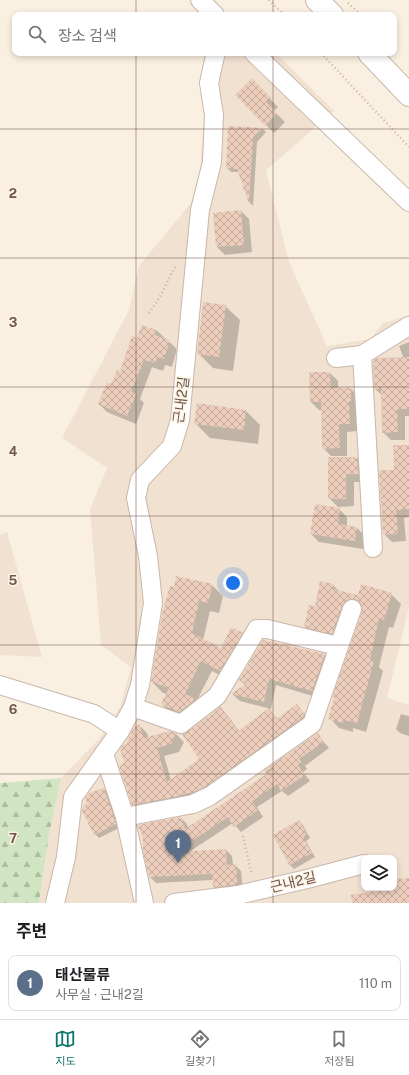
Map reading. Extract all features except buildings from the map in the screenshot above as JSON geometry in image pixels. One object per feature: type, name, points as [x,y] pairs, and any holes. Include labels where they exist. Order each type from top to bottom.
[{"type":"main road","points":[[317,0],[329,12]]},
{"type":"main road","points":[[371,56],[409,95]]},
{"type":"street","points":[[200,0],[212,12]]},
{"type":"street","name":"근내2길","points":[[55,903],[66,857],[73,797],[120,731],[133,707],[140,685],[153,603],[148,556],[136,498],[140,480],[172,446],[180,420],[200,210],[212,162],[214,116],[209,83],[214,56]]},
{"type":"street","points":[[257,56],[409,202]]},
{"type":"street","points":[[336,358],[362,355],[409,326]]},
{"type":"street","points":[[362,355],[373,548]]},
{"type":"street","points":[[125,817],[193,804],[210,796],[312,724],[352,609]]},
{"type":"street","points":[[133,707],[181,724],[217,696],[257,629],[267,629],[338,646]]},
{"type":"street","points":[[0,684],[94,714],[120,731]]},
{"type":"street","points":[[104,754],[125,817],[144,903]]},
{"type":"street","name":"근내2길","points":[[174,903],[238,895],[361,865]]},
{"type":"path","points":[[269,0],[281,12]]},
{"type":"path","points":[[346,0],[358,12]]},
{"type":"path","points":[[324,56],[409,147]]},
{"type":"path","points":[[149,313],[163,293],[174,268],[184,257],[196,250]]},
{"type":"path","points":[[243,836],[256,891]]},
{"type":"shaded area","points":[[204,56],[279,56],[334,111],[266,170],[289,262],[327,346],[370,339],[383,323],[409,315],[409,607],[387,698],[409,705],[409,903],[39,903],[49,835],[61,778],[100,738],[120,707],[131,667],[101,645],[90,509],[107,468],[62,438],[129,310],[139,266],[191,203],[200,171],[205,100],[202,74]]},
{"type":"shaded area","points":[[7,532],[42,657],[0,655],[0,535]]},
{"type":"green space","points":[[61,778],[49,835],[39,903],[0,903],[0,783]]},
{"type":"place","name":"태산물류","points":[[178,863]]}]
